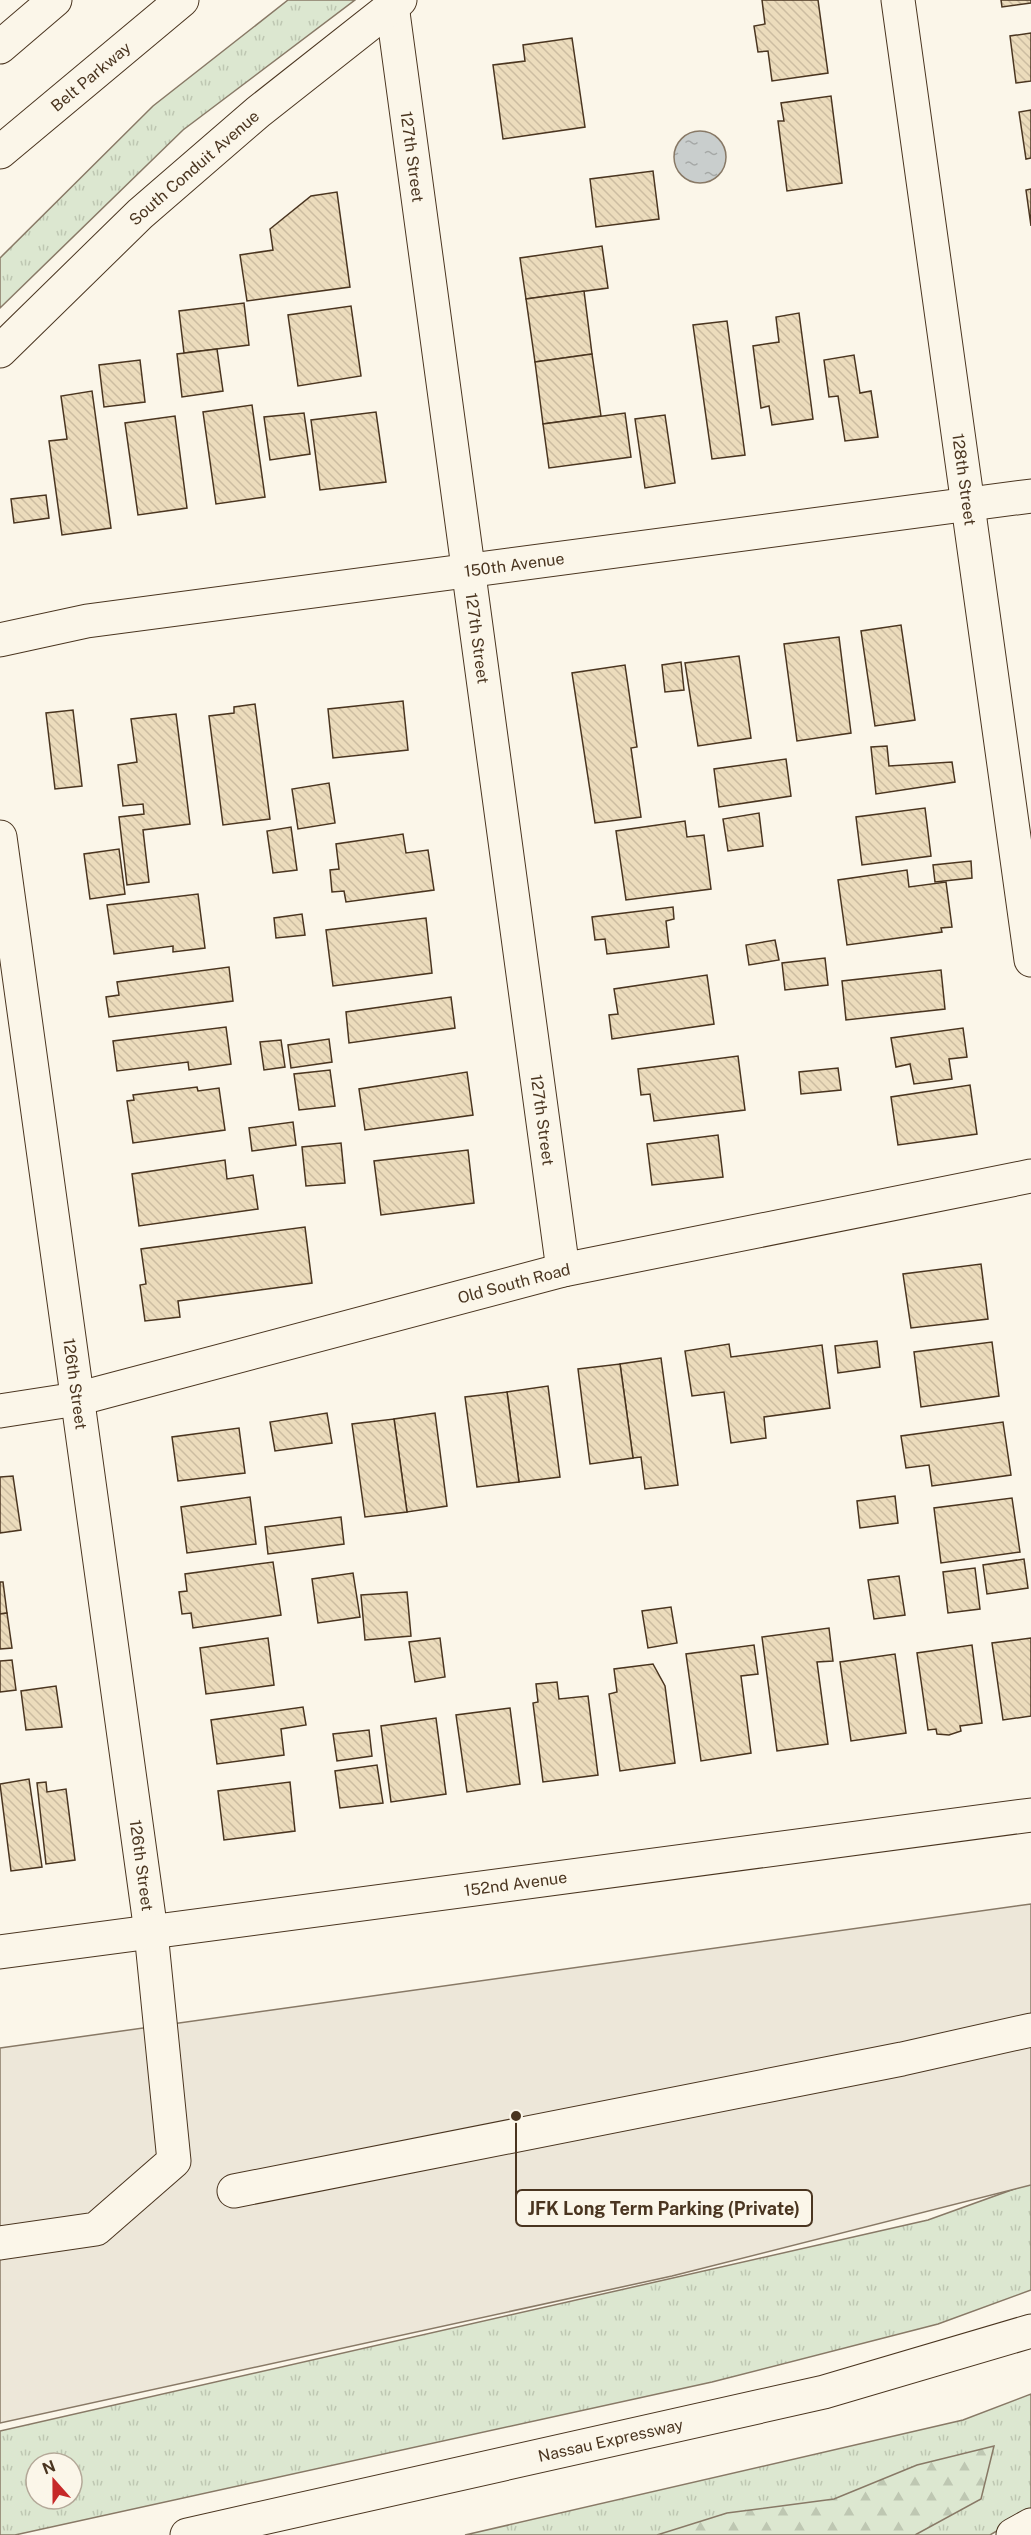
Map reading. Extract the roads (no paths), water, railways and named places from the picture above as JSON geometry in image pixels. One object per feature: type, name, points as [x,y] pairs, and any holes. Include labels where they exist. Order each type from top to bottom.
[{"type":"main road","points":[[0,47],[55,0]]},
{"type":"main road","name":"Belt Parkway","points":[[0,152],[182,0]]},
{"type":"main road","name":"128th Street","points":[[898,0],[1031,960]]},
{"type":"main road","name":"South Conduit Avenue","points":[[0,351],[140,214],[266,105],[396,3]]},
{"type":"main road","name":"127th Street","points":[[396,3],[466,569],[563,1270]]},
{"type":"main road","name":"150th Avenue","points":[[0,640],[87,621],[1031,496]]},
{"type":"main road","name":"126th Street","points":[[0,837],[151,1932],[174,2161],[96,2229],[0,2243]]},
{"type":"main road","name":"Old South Road","points":[[0,1411],[77,1399],[563,1270],[1031,1176]]},
{"type":"main road","name":"152nd Avenue","points":[[0,1952],[1031,1815]]},
{"type":"main road","points":[[234,2191],[902,2059],[1031,2030]]},
{"type":"main road","name":"Nassau Expressway","points":[[187,2535],[801,2398],[1031,2331]]},
{"type":"main road","points":[[1013,2535],[1031,2525]]},
{"type":"water","points":[[695,131],[705,131],[719,138],[726,157],[719,176],[705,183],[695,183],[685,179],[678,172],[674,162],[674,152],[678,142],[685,135]]},
{"type":"place","name":"JFK Long Term Parking (Private)","points":[[516,2116]]}]
